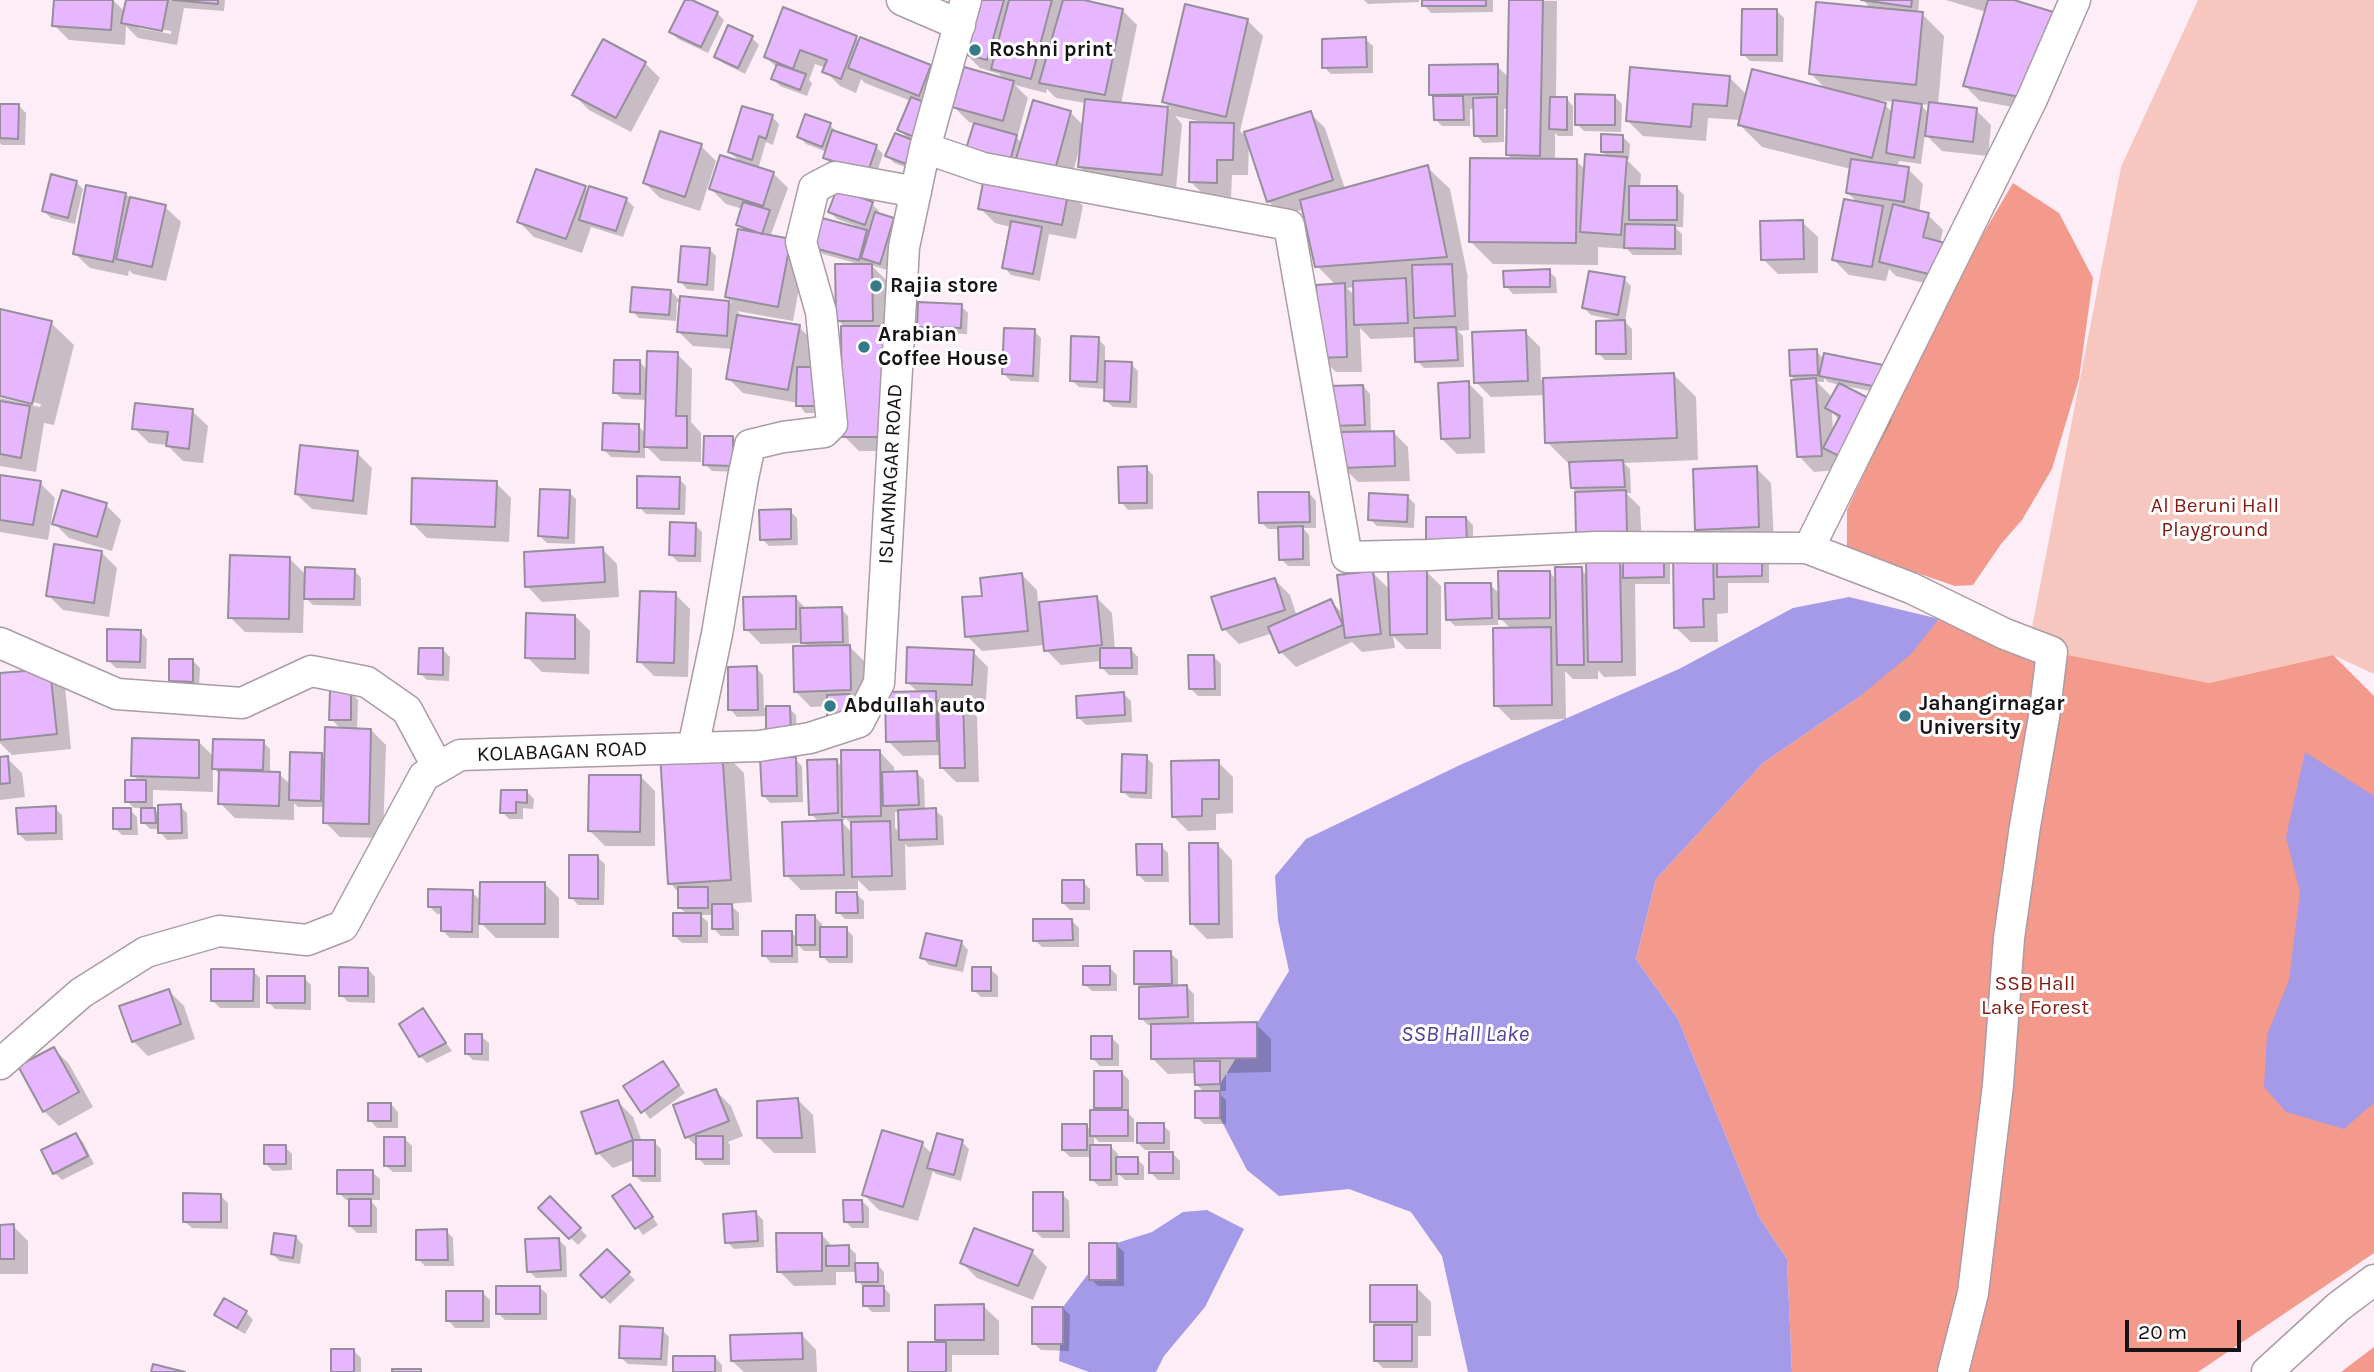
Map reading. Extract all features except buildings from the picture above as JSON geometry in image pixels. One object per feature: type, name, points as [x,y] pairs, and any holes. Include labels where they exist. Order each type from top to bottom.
[{"type":"street","points":[[902,0],[963,13]]},
{"type":"street","points":[[1807,548],[2032,99],[2075,0]]},
{"type":"street","name":"ISLAMNAGAR ROAD","points":[[759,746],[810,738],[859,722],[879,683],[904,247],[925,148],[963,13]]},
{"type":"street","points":[[925,148],[983,168],[1289,225],[1347,557],[1596,547],[1807,548],[1911,588],[2005,634],[2052,652],[2009,938],[1998,1086],[1973,1293],[1953,1372]]},
{"type":"street","points":[[693,748],[717,634],[750,445],[783,437],[824,432],[832,424],[821,312],[801,242],[814,188],[835,177],[916,192]]},
{"type":"street","points":[[0,643],[117,694],[242,703],[311,671],[367,681],[407,710],[438,768]]},
{"type":"street","name":"KOLABAGAN ROAD","points":[[0,1064],[81,993],[146,952],[219,931],[307,940],[343,926],[424,776],[460,755],[759,746]]},
{"type":"street","points":[[2267,1372],[2337,1307],[2374,1280]]},
{"type":"green space","name":"Al Beruni Hall Playground","points":[[2198,0],[2374,0],[2374,674],[2333,655],[2209,683],[2028,648],[2121,167]]},
{"type":"green space","points":[[2013,183],[2059,213],[2093,278],[2079,379],[2052,469],[2022,520],[2001,544],[1973,585],[1955,586],[1847,549],[1847,510],[1948,294]]},
{"type":"green space","name":"SSB Hall Lake Forest","points":[[1939,619],[2052,652],[2209,683],[2333,655],[2374,696],[2374,1253],[2198,1372],[1792,1372],[1787,1259],[1759,1217],[1678,1019],[1636,959],[1656,879],[1763,763],[1859,697]]},
{"type":"green space","points":[[2374,1347],[2374,1372],[2341,1372]]},
{"type":"water","name":"SSB Hall Lake","points":[[1849,597],[1939,619],[1911,654],[1859,697],[1763,763],[1656,879],[1636,959],[1678,1019],[1759,1217],[1787,1259],[1792,1372],[1468,1372],[1442,1256],[1411,1212],[1349,1189],[1279,1196],[1247,1170],[1220,1118],[1220,1084],[1289,971],[1278,920],[1275,876],[1306,839],[1460,765],[1679,669],[1793,608]]},
{"type":"water","points":[[2305,752],[2374,796],[2374,1103],[2344,1129],[2286,1112],[2264,1087],[2267,1035],[2289,980],[2300,892],[2286,837]]},
{"type":"water","points":[[1207,1210],[1244,1229],[1205,1307],[1164,1356],[1156,1372],[1089,1372],[1059,1361],[1063,1307],[1101,1257],[1117,1243],[1152,1232],[1183,1212]]},
{"type":"place","name":"Roshni print","points":[[975,50]]},
{"type":"place","name":"Rajia store","points":[[876,286]]},
{"type":"place","name":"Arabian Coffee House","points":[[864,347]]},
{"type":"place","name":"Abdullah auto","points":[[830,706]]},
{"type":"place","name":"Jahangirnagar University","points":[[1905,716]]}]
